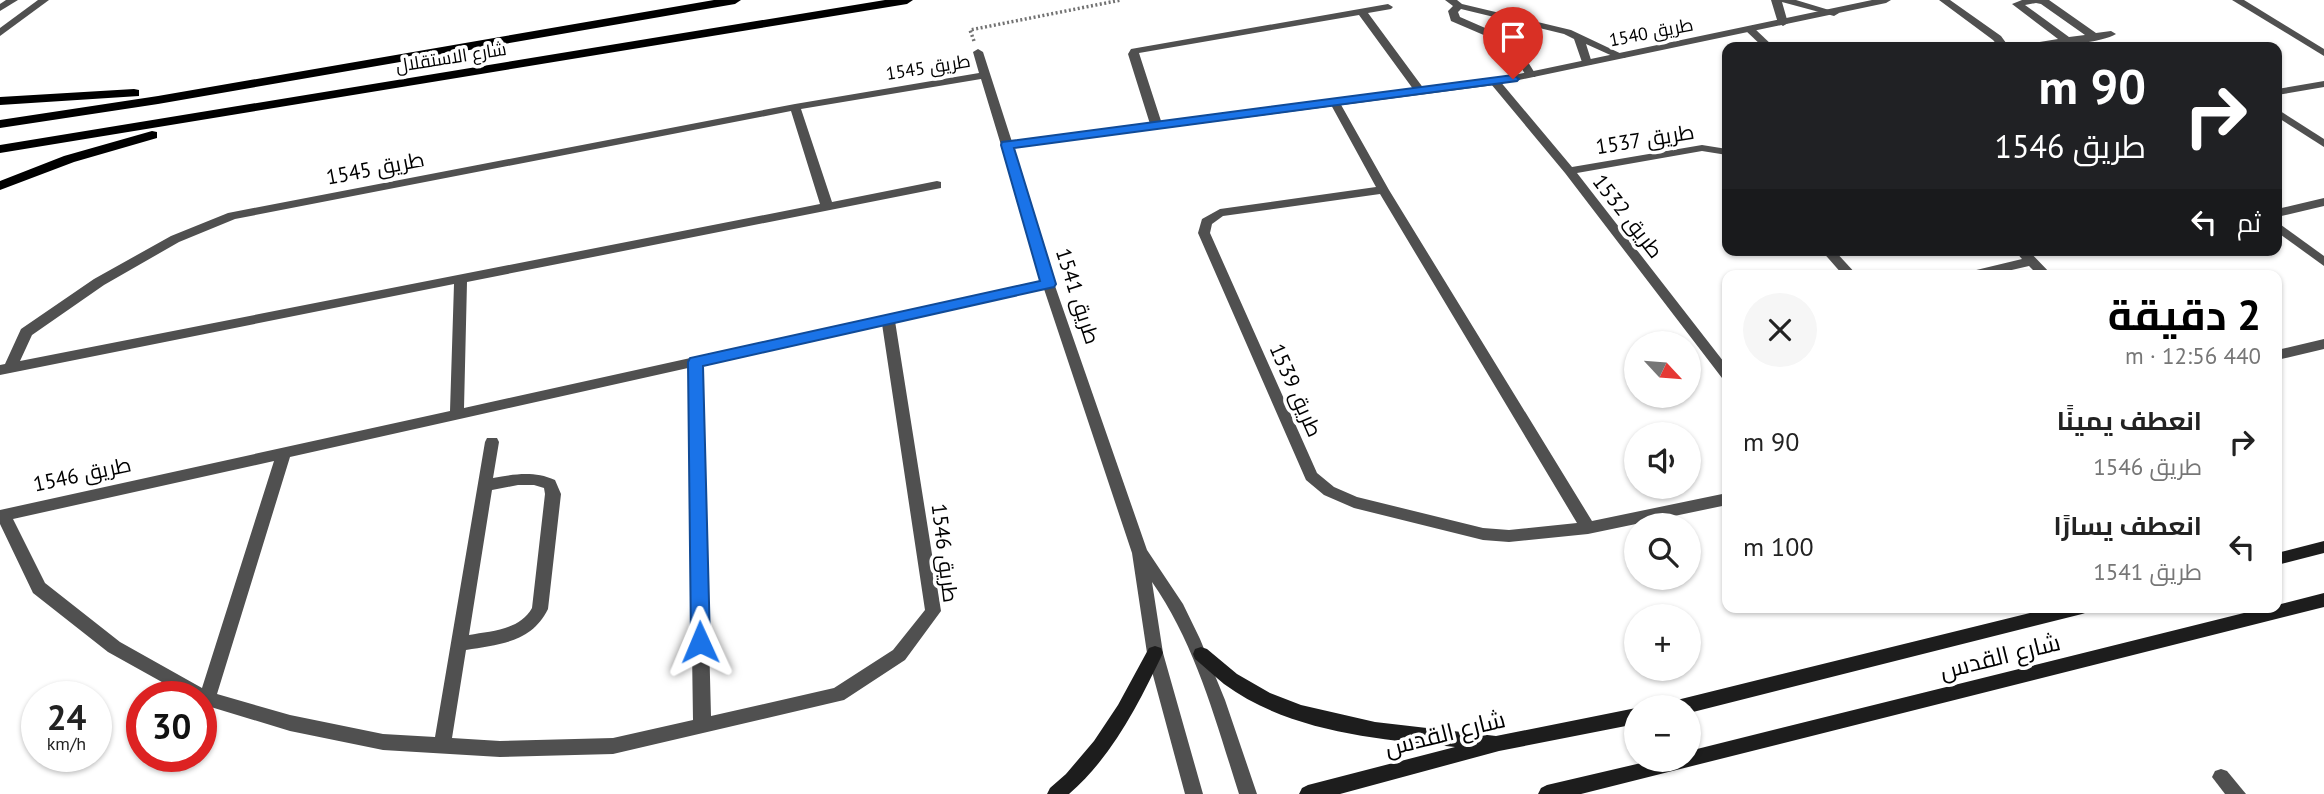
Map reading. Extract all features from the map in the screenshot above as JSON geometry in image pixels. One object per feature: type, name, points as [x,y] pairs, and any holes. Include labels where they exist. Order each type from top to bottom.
[{"type":"main road","name":"شارع الاستقلال","points":[[0,124],[158,100],[735,0]]},
{"type":"main road","name":"شارع الاستقلال","points":[[0,149],[907,0]]},
{"type":"main road","points":[[0,101],[135,93],[158,100]]},
{"type":"main road","points":[[0,186],[69,159],[229,111]]},
{"type":"main road","points":[[2282,558],[2324,547]]},
{"type":"main road","name":"شارع القدس","points":[[2282,610],[2324,600]]},
{"type":"main road","name":"شارع القدس","points":[[1701,702],[2058,613]]},
{"type":"main road","name":"شارع القدس","points":[[1701,756],[2272,613]]},
{"type":"main road","points":[[1056,794],[1093,757],[1125,708],[1155,653]]},
{"type":"main road","points":[[1201,654],[1219,673],[1251,692],[1286,708],[1324,720],[1363,729],[1499,743]]},
{"type":"main road","name":"شارع القدس","points":[[1308,794],[1499,743],[1624,718]]},
{"type":"main road","name":"شارع القدس","points":[[1547,794],[1635,772]]},
{"type":"street","points":[[0,8],[13,0]]},
{"type":"street","points":[[0,33],[44,0]]},
{"type":"street","points":[[1776,0],[1783,23]]},
{"type":"street","points":[[1786,0],[1834,13]]},
{"type":"street","name":"طريق 1540","points":[[1007,145],[1495,82],[1886,0]]},
{"type":"street","points":[[1944,0],[2000,42]]},
{"type":"street","points":[[2237,0],[2324,53]]},
{"type":"street","points":[[2067,41],[2017,4],[2044,1],[2095,37]]},
{"type":"street","points":[[1531,75],[1511,43],[1455,19],[1454,3],[1567,32],[1621,56]]},
{"type":"street","points":[[1156,124],[1133,54],[1135,51],[1388,7]]},
{"type":"street","points":[[1361,11],[1420,91]]},
{"type":"street","points":[[1750,30],[1763,42]]},
{"type":"street","points":[[2060,42],[2111,34]]},
{"type":"street","points":[[1579,39],[1587,63]]},
{"type":"street","name":"طريق 1541","points":[[978,52],[1048,284],[1140,553],[1155,653],[1194,794]]},
{"type":"street","name":"طريق 1545","points":[[5,368],[26,332],[99,282],[175,239],[232,216],[795,107],[984,75]]},
{"type":"street","name":"طريق 1532","points":[[1495,82],[1569,171],[1722,369]]},
{"type":"street","points":[[2282,91],[2324,84]]},
{"type":"street","points":[[1335,103],[1383,190],[1588,528]]},
{"type":"street","points":[[795,107],[827,206]]},
{"type":"street","points":[[2282,115],[2324,144]]},
{"type":"street","name":"طريق 1537","points":[[1569,171],[1702,148],[1722,151]]},
{"type":"street","name":"طريق 1545","points":[[5,368],[937,184]]},
{"type":"street","name":"طريق 1539","points":[[1383,190],[1220,213],[1206,222],[1204,233],[1311,476],[1329,491],[1354,502],[1483,534],[1509,536],[1588,528],[1722,500]]},
{"type":"street","points":[[2282,212],[2324,202]]},
{"type":"street","points":[[2282,230],[2324,262]]},
{"type":"street","points":[[1833,256],[1846,270]]},
{"type":"street","points":[[2026,256],[2041,270]]},
{"type":"street","points":[[1993,270],[2031,261]]},
{"type":"street","points":[[457,413],[461,278]]},
{"type":"street","name":"طريق 1546","points":[[175,681],[114,647],[39,588],[2,515],[1048,284]]},
{"type":"street","name":"طريق 1546","points":[[217,702],[303,726],[383,742],[442,747],[613,746],[838,695],[899,655],[933,611],[888,319]]},
{"type":"street","points":[[2282,354],[2324,344]]},
{"type":"street","points":[[695,362],[702,725]]},
{"type":"street","points":[[442,747],[492,442]]},
{"type":"street","points":[[213,681],[284,453]]},
{"type":"street","points":[[459,644],[517,632],[532,623],[540,609],[553,494],[550,484],[541,479],[528,479],[485,486]]},
{"type":"street","name":"طريق 1541","points":[[1140,553],[1172,597],[1201,654],[1248,794]]},
{"type":"street","points":[[2221,777],[2237,794]]},
{"type":"path","points":[[978,52],[970,30],[1121,0]]},
{"type":"route","points":[[700,642],[695,362],[1048,284],[1007,145],[1513,79]]}]
